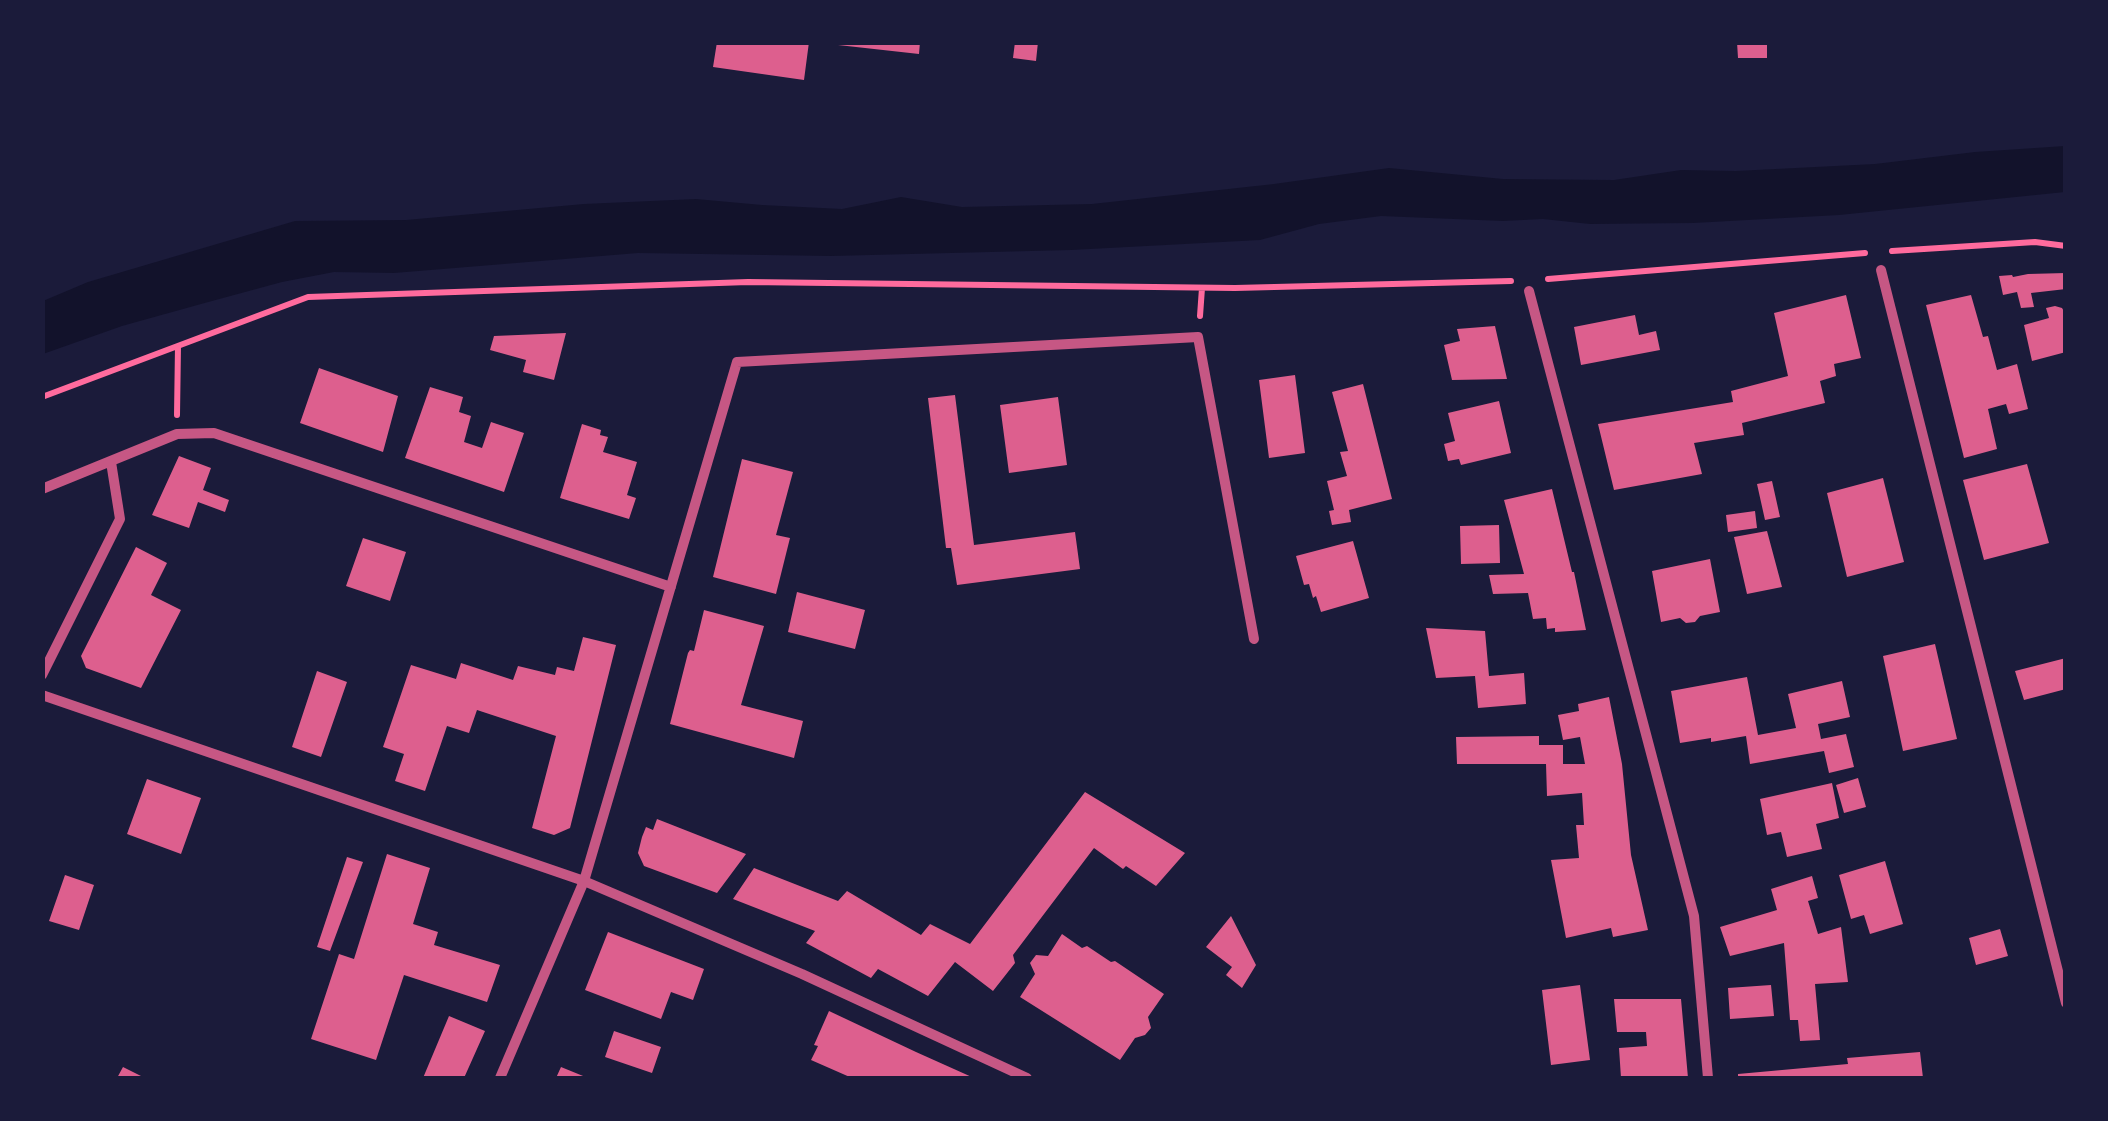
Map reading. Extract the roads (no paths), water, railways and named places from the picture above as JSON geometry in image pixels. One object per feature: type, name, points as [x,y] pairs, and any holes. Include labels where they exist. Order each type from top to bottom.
[{"type":"street","points":[[1881,270],[2066,1004]]},
{"type":"street","points":[[1528,286],[1694,916],[1708,1078]]},
{"type":"street","points":[[500,1078],[584,881],[737,362],[1198,338],[1254,639]]},
{"type":"street","points":[[42,489],[177,434],[214,434],[671,588]]},
{"type":"street","points":[[42,675],[120,520],[112,462]]},
{"type":"street","points":[[42,696],[584,881],[802,974],[1027,1078]]}]
